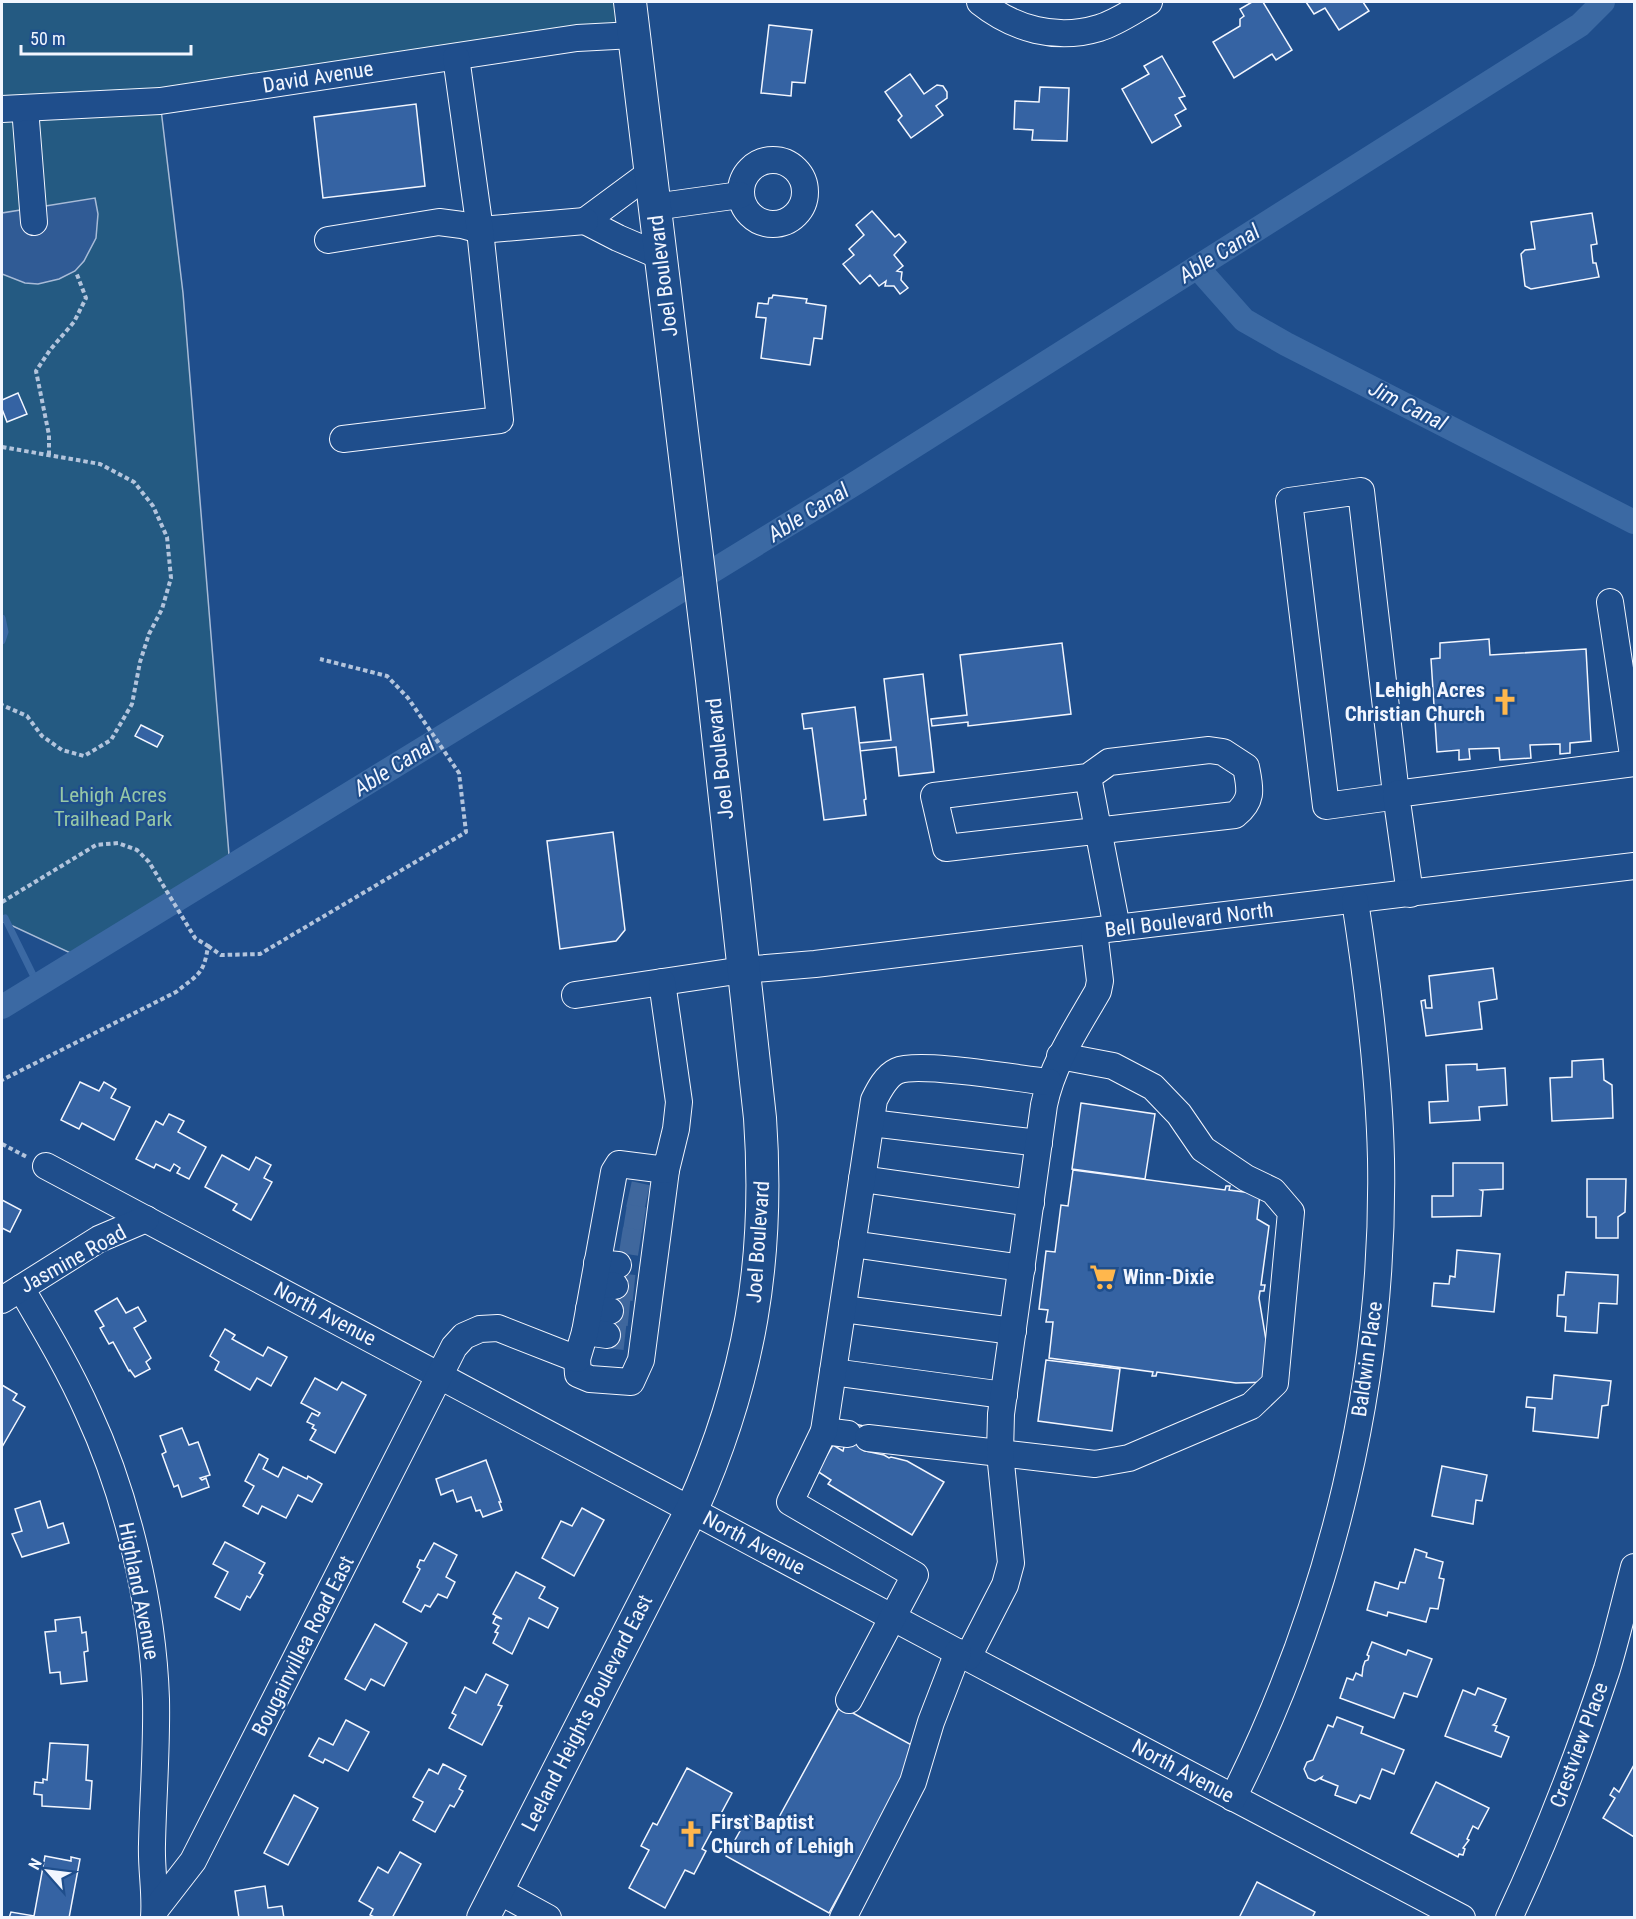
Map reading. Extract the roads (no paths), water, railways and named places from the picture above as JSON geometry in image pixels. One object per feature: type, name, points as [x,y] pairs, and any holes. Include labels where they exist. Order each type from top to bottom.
[{"type":"main road","name":"Joel Boulevard","points":[[630,2],[705,623],[763,1154],[762,1226],[756,1298],[744,1361],[726,1422],[692,1509]]},
{"type":"main road","name":"Leeland Heights Boulevard East","points":[[490,1904],[692,1509]]},
{"type":"street","points":[[980,2],[994,13],[1039,32],[1071,33],[1100,28],[1149,2]]},
{"type":"street","name":"David Avenue","points":[[13,108],[160,101],[577,38],[634,35]]},
{"type":"street","points":[[343,439],[500,420],[480,230],[456,57]]},
{"type":"street","points":[[13,108],[34,222]]},
{"type":"street","points":[[328,240],[439,222],[480,230],[585,221],[650,173]]},
{"type":"street","points":[[654,207],[740,195]]},
{"type":"street","points":[[585,221],[660,256]]},
{"type":"street","points":[[1410,894],[1396,794],[1361,491],[1289,501],[1326,806],[1391,797],[1396,794],[1635,763],[1610,602]]},
{"type":"street","points":[[1209,750],[1223,752],[1246,767],[1250,790],[1245,807],[1235,815],[946,848],[934,796],[1088,777],[1109,762],[1209,750]]},
{"type":"street","points":[[843,1917],[913,1782],[931,1722],[963,1655],[1005,1585],[1011,1563],[1000,1453],[1004,1395],[1039,1143],[1049,1083],[1060,1056],[1098,991],[1106,930],[1098,831],[1088,777]]},
{"type":"street","name":"Bell Boulevard North","points":[[575,995],[743,970],[815,964],[1635,866]]},
{"type":"street","name":"Baldwin Place","points":[[1233,1798],[1256,1754],[1290,1670],[1324,1572],[1361,1414],[1374,1323],[1380,1237],[1377,1077],[1369,990],[1355,901]]},
{"type":"street","points":[[662,982],[679,1102],[676,1129],[666,1170],[626,1265],[578,1359],[578,1374],[590,1379],[631,1382],[641,1360],[626,1265],[614,1172],[619,1164],[666,1170]]},
{"type":"street","points":[[847,1434],[1095,1464],[1129,1458],[1251,1406],[1275,1383],[1292,1212],[1273,1191],[1246,1178],[1203,1149],[1179,1114],[1153,1087],[1113,1066],[1060,1056]]},
{"type":"street","points":[[847,1434],[833,1372],[874,1100],[882,1085],[896,1071],[918,1066],[1049,1083]]},
{"type":"street","points":[[871,1124],[1039,1143]]},
{"type":"street","name":"North Avenue","points":[[46,1166],[963,1655],[1462,1917]]},
{"type":"street","points":[[862,1179],[1031,1203]]},
{"type":"street","name":"Jasmine Road","points":[[11,1294],[99,1239],[146,1220]]},
{"type":"street","points":[[852,1244],[1022,1268]]},
{"type":"street","name":"Highland Avenue","points":[[11,1294],[56,1346],[89,1413],[110,1465],[142,1588],[151,1642],[156,1697],[156,1773],[152,1846],[154,1914]]},
{"type":"street","points":[[843,1309],[1013,1331]]},
{"type":"street","name":"Bougainvillea Road East","points":[[154,1914],[193,1861],[454,1347],[464,1336],[480,1329],[498,1328],[578,1359]]},
{"type":"street","points":[[833,1372],[1004,1395]]},
{"type":"street","points":[[847,1434],[790,1502],[915,1575],[849,1700]]},
{"type":"street","name":"Crestview Place","points":[[1509,1917],[1537,1857],[1572,1771],[1607,1668],[1635,1567]]},
{"type":"street","points":[[490,1904],[548,1917]]},
{"type":"waterway","name":"Able Canal","points":[[2,1007],[859,481],[1580,25],[1603,2]]},
{"type":"waterway","name":"Jim Canal","points":[[1197,267],[1244,320],[1286,344],[1634,522]]},
{"type":"waterway","points":[[2,618],[5,632],[2,641]]},
{"type":"waterway","points":[[5,918],[38,985]]},
{"type":"tunnel","points":[[629,1194],[647,1198]]},
{"type":"tunnel","points":[[625,1217],[644,1220]]},
{"type":"tunnel","points":[[621,1240],[640,1243]]},
{"type":"tunnel","points":[[615,1286],[634,1288]]},
{"type":"tunnel","points":[[610,1311],[629,1313]]},
{"type":"tunnel","points":[[607,1335],[625,1337]]},
{"type":"place","name":"Lehigh Acres Christian Church","points":[[1505,702]]},
{"type":"place","name":"Winn-Dixie","points":[[1103,1277]]},
{"type":"place","name":"First Baptist Church of Lehigh","points":[[691,1834]]},
{"type":"park label","name":"Lehigh Acres Trailhead Park","points":[[113,807]]}]
